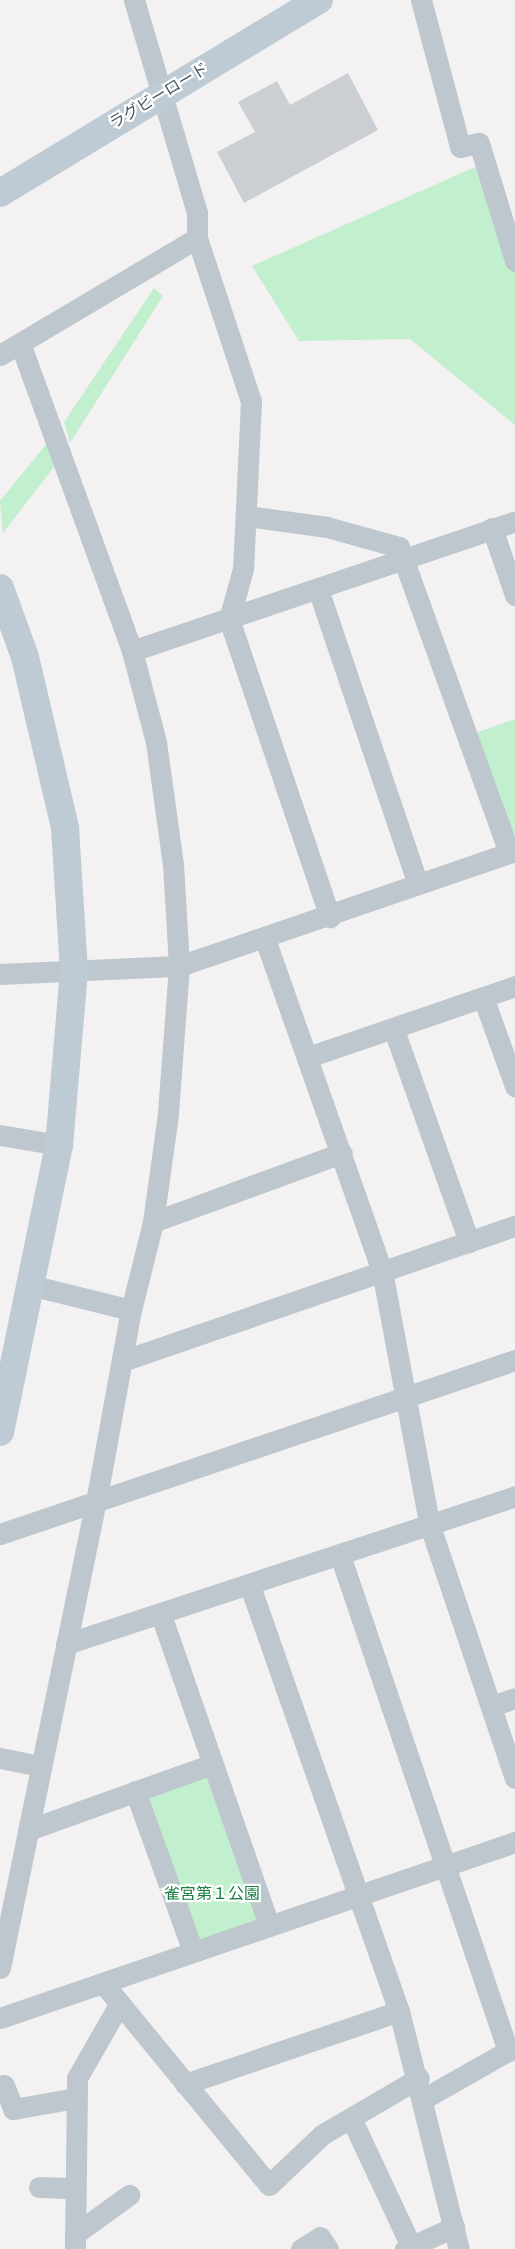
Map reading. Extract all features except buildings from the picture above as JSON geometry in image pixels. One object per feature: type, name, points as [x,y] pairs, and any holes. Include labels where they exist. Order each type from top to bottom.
[{"type":"street","points":[[134,0],[160,95],[197,213],[197,238],[251,401],[243,569],[229,619],[330,916]]},
{"type":"street","points":[[421,0],[460,147],[479,143],[515,261]]},
{"type":"street","name":"ラグビーロード","points":[[0,193],[306,3]]},
{"type":"street","points":[[0,355],[197,238]]},
{"type":"street","points":[[0,1968],[96,1502],[131,1310],[153,1222],[168,1114],[179,966],[173,864],[156,742],[132,651],[20,343]]},
{"type":"street","points":[[0,974],[179,966],[265,939],[512,852],[405,557],[399,547],[327,527],[247,516]]},
{"type":"street","points":[[132,651],[515,521]]},
{"type":"street","points":[[492,528],[515,595]]},
{"type":"street","points":[[0,588],[25,657],[64,828],[74,971],[59,1145],[0,1432]]},
{"type":"street","points":[[318,589],[418,884]]},
{"type":"street","points":[[265,939],[382,1271],[429,1523],[515,1778]]},
{"type":"street","points":[[308,1057],[394,1030],[515,986]]},
{"type":"street","points":[[483,997],[515,1086]]},
{"type":"street","points":[[394,1030],[469,1242]]},
{"type":"street","points":[[0,1135],[59,1145]]},
{"type":"street","points":[[153,1222],[342,1153]]},
{"type":"street","points":[[122,1360],[515,1226]]},
{"type":"street","points":[[30,1285],[131,1310]]},
{"type":"street","points":[[0,1534],[515,1360]]},
{"type":"street","points":[[66,1644],[250,1586],[429,1523],[515,1496]]},
{"type":"street","points":[[340,1555],[446,1868],[512,2049],[423,2100]]},
{"type":"street","points":[[250,1586],[399,2011],[419,2078],[459,2249]]},
{"type":"street","points":[[161,1615],[269,1926]]},
{"type":"street","points":[[492,1706],[515,1698]]},
{"type":"street","points":[[0,1758],[40,1766]]},
{"type":"street","points":[[28,1830],[212,1764]]},
{"type":"street","points":[[135,1791],[193,1951]]},
{"type":"street","points":[[0,2018],[193,1951],[360,1898],[515,1842]]},
{"type":"street","points":[[103,1983],[268,2185],[323,2134],[419,2078]]},
{"type":"street","points":[[75,2241],[78,2078],[120,2003]]},
{"type":"street","points":[[185,2084],[399,2011]]},
{"type":"street","points":[[0,2087],[4,2085],[13,2109],[76,2098]]},
{"type":"street","points":[[351,2118],[408,2247],[454,2227]]},
{"type":"street","points":[[39,2187],[75,2188]]},
{"type":"street","points":[[75,2241],[129,2195]]},
{"type":"street","points":[[301,2249],[320,2237],[328,2249]]},
{"type":"green space","points":[[475,167],[515,228],[515,425],[410,339],[299,341],[252,266]]},
{"type":"green space","points":[[154,288],[163,296],[70,443],[64,422]]},
{"type":"green space","points":[[47,443],[57,463],[3,533],[0,501]]},
{"type":"green space","points":[[515,719],[515,844],[473,734]]},
{"type":"green space","name":"雀宮第１公園","points":[[208,1774],[259,1919],[191,1944],[143,1797]]}]
